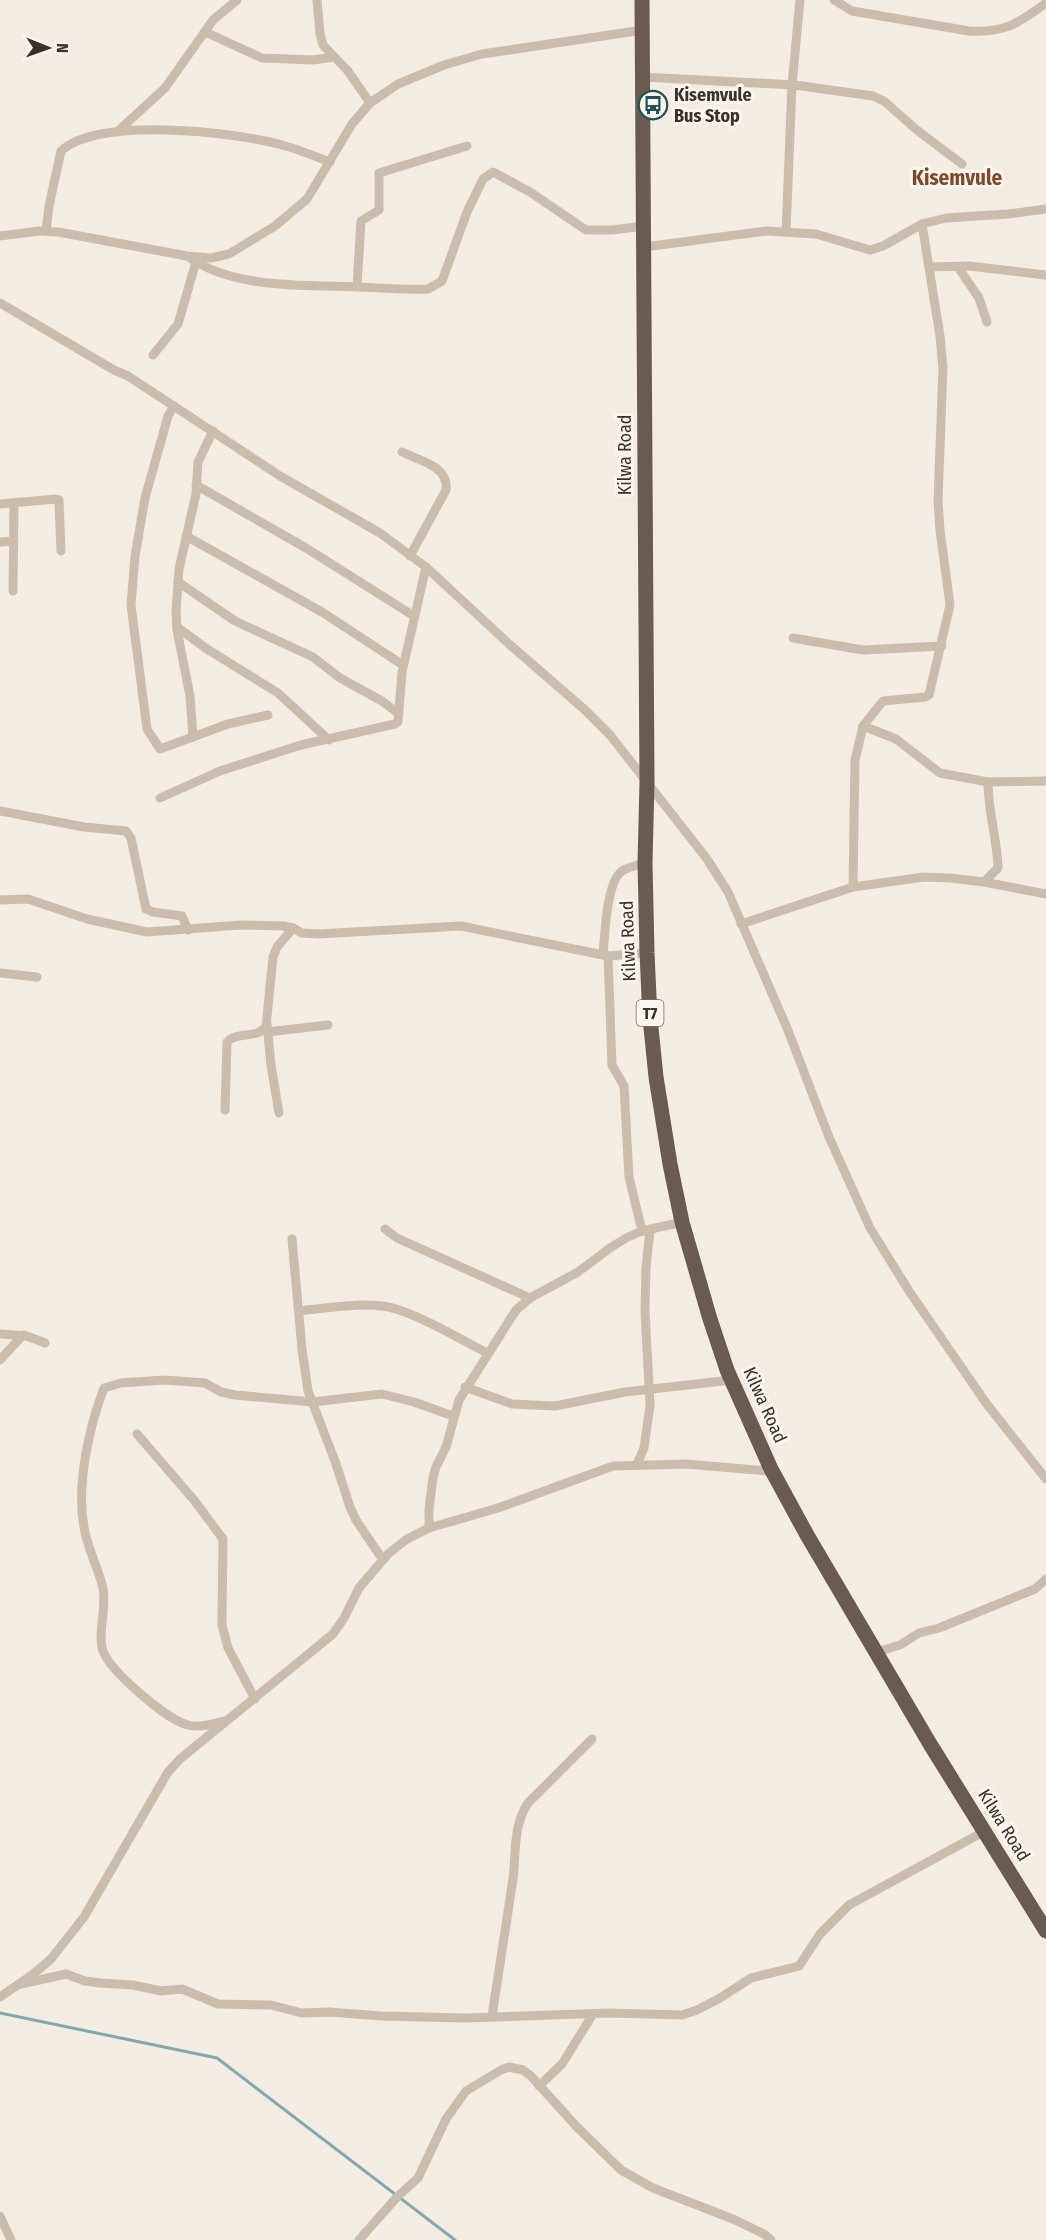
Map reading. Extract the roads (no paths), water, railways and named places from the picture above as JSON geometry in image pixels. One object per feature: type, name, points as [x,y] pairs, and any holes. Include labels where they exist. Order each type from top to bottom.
[{"type":"highway","name":"Kilwa Road","points":[[642,0],[647,953],[656,1077],[682,1222],[710,1319],[732,1380],[771,1469],[807,1535],[930,1744],[1046,1932]]},
{"type":"street","points":[[117,132],[165,88],[213,20],[237,0]]},
{"type":"street","points":[[317,0],[320,39],[325,48],[348,71],[370,103]]},
{"type":"street","points":[[786,231],[792,85],[800,0]]},
{"type":"street","points":[[834,0],[852,11],[985,32],[1015,25],[1046,3]]},
{"type":"street","points":[[0,236],[46,231],[93,237],[187,256],[211,258],[229,254],[275,226],[307,199],[352,124],[370,103],[398,84],[444,65],[482,54],[643,30]]},
{"type":"street","points":[[205,32],[262,58],[313,60],[334,57]]},
{"type":"street","points":[[642,76],[792,85],[880,98],[918,131],[962,164]]},
{"type":"street","points":[[46,231],[61,152],[71,145],[98,135],[132,130],[205,132],[282,145],[330,162]]},
{"type":"street","points":[[357,287],[362,221],[379,210],[377,176],[379,173],[467,146]]},
{"type":"street","points":[[187,256],[224,275],[246,281],[428,289],[442,281],[467,212],[483,178],[493,172],[530,192],[586,230],[644,226]]},
{"type":"street","points":[[644,247],[766,231],[786,231],[816,234],[870,250],[883,246],[922,224],[946,218],[1046,209]]},
{"type":"street","points":[[854,887],[854,771],[863,726],[883,701],[929,695],[950,605],[938,501],[943,368],[922,224]]},
{"type":"street","points":[[153,355],[178,324],[196,262]]},
{"type":"street","points":[[929,267],[1017,270],[1046,275]]},
{"type":"street","points":[[958,267],[979,298],[987,322]]},
{"type":"street","points":[[0,303],[114,370],[129,376],[280,476],[380,533],[426,567],[610,735],[717,873],[787,1028],[829,1137],[870,1228],[909,1291],[986,1403],[1046,1479]]},
{"type":"street","points":[[174,406],[168,416],[145,498],[135,556],[131,618],[148,733],[160,749],[228,724],[268,715]]},
{"type":"street","points":[[193,737],[190,696],[176,611],[178,582],[196,485],[198,462],[213,431]]},
{"type":"street","points":[[402,452],[440,470],[447,480],[446,490],[410,556]]},
{"type":"street","points":[[196,485],[306,548],[414,616]]},
{"type":"street","points":[[0,504],[56,498],[59,500],[62,551]]},
{"type":"street","points":[[13,591],[14,504]]},
{"type":"street","points":[[186,536],[322,612],[403,665]]},
{"type":"street","points":[[0,542],[14,541]]},
{"type":"street","points":[[160,798],[235,766],[301,745],[395,724],[399,720],[403,665],[426,567]]},
{"type":"street","points":[[178,582],[235,621],[313,657],[340,678],[382,701],[399,714]]},
{"type":"street","points":[[177,627],[207,650],[278,693],[329,740]]},
{"type":"street","points":[[793,638],[863,650],[942,646]]},
{"type":"street","points":[[863,726],[897,739],[940,773],[988,782],[1046,781]]},
{"type":"street","points":[[984,882],[998,868],[996,839],[988,803],[988,782]]},
{"type":"street","points":[[0,811],[126,831],[131,838],[146,909],[182,916],[188,930]]},
{"type":"street","points":[[638,1464],[645,1448],[650,1405],[645,1310],[646,1231],[629,1177],[624,1086],[612,1065],[605,956],[609,900],[615,881],[621,872],[645,863]]},
{"type":"street","points":[[741,924],[854,887],[924,877],[984,882],[1046,894]]},
{"type":"street","points":[[0,900],[28,898],[87,919],[140,931],[188,930],[241,925],[293,928],[302,933],[318,934],[461,926],[605,956],[647,953]]},
{"type":"street","points":[[279,1113],[270,1065],[267,1028],[268,997],[273,957],[277,947],[293,928]]},
{"type":"street","points":[[0,973],[37,977]]},
{"type":"street","points":[[225,1110],[227,1042],[230,1038],[260,1032],[267,1028],[328,1025]]},
{"type":"street","points":[[429,1528],[435,1467],[446,1447],[453,1416],[465,1387],[516,1310],[530,1298],[578,1272],[609,1248],[646,1231],[682,1222]]},
{"type":"street","points":[[385,1229],[397,1238],[530,1298]]},
{"type":"street","points":[[292,1239],[308,1391],[350,1507],[383,1560]]},
{"type":"street","points":[[299,1311],[346,1306],[388,1307],[435,1326],[487,1353]]},
{"type":"street","points":[[0,1334],[23,1335],[45,1343]]},
{"type":"street","points":[[0,1360],[23,1335]]},
{"type":"street","points":[[229,1719],[203,1726],[192,1726],[171,1718],[127,1681],[103,1651],[103,1591],[86,1539],[82,1512],[86,1449],[96,1408],[105,1387],[164,1380],[205,1383],[221,1392],[236,1395],[313,1402],[382,1394],[414,1401],[453,1416]]},
{"type":"street","points":[[465,1387],[512,1404],[555,1406],[649,1389],[706,1385],[732,1380]]},
{"type":"street","points":[[137,1434],[194,1500],[223,1539],[222,1626],[228,1648],[255,1699]]},
{"type":"street","points":[[0,1998],[51,1959],[84,1917],[168,1772],[180,1759],[333,1634],[359,1588],[397,1545],[429,1528],[498,1508],[574,1478],[612,1466],[687,1464],[767,1471],[771,1469]]},
{"type":"street","points":[[877,1652],[900,1645],[919,1633],[939,1628],[1035,1589],[1046,1579]]},
{"type":"street","points":[[492,2016],[521,1815],[528,1803],[592,1739]]},
{"type":"street","points":[[21,1984],[66,1974],[85,1981],[100,1983],[134,1985],[164,1991],[182,1989],[218,2004],[271,2005],[298,2013],[329,2012],[437,2018],[593,2014],[682,2015],[720,1998],[751,1977],[798,1967],[820,1934],[849,1905],[985,1831]]},
{"type":"street","points":[[539,2086],[562,2064],[593,2014]]},
{"type":"street","points":[[359,2240],[397,2197],[414,2184],[446,2119],[466,2091],[501,2070],[511,2067],[524,2070],[531,2076],[602,2154],[621,2170],[653,2188],[733,2219],[764,2234],[771,2240]]},
{"type":"street","points":[[0,2207],[0,2216],[11,2240]]},
{"type":"waterway","points":[[0,2013],[217,2058],[455,2240]]},
{"type":"place","name":"Kisemvule Bus Stop","points":[[653,105]]},
{"type":"district","name":"Kisemvule","points":[[957,178]]}]
